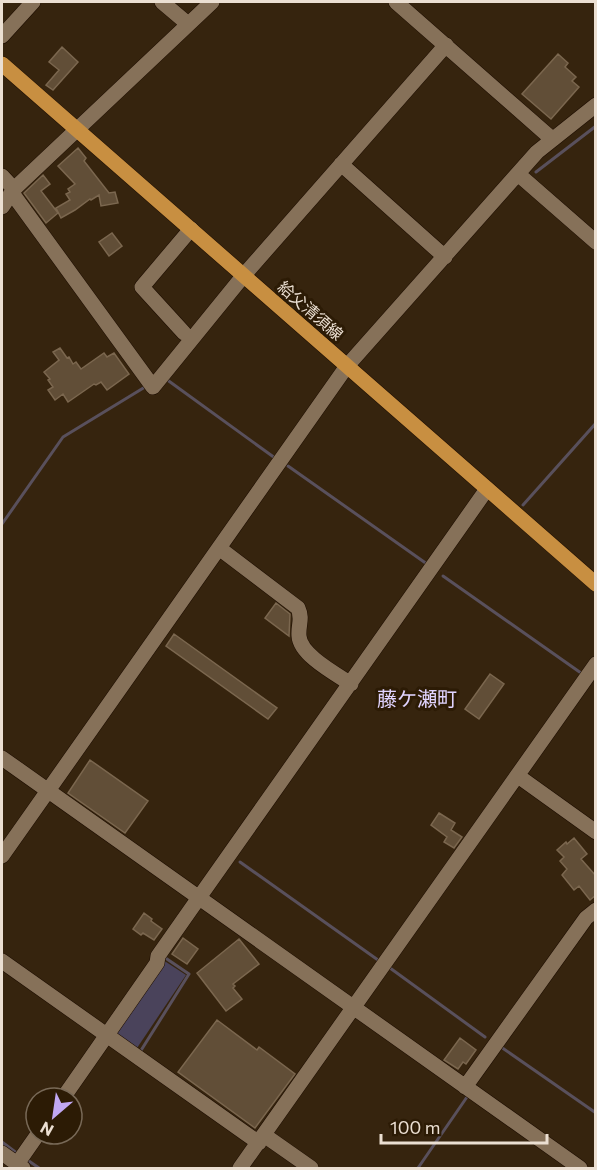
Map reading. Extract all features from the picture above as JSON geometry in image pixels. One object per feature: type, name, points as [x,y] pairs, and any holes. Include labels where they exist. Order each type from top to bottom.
[{"type":"main road","name":"給父清須線","points":[[2,64],[596,584]]},
{"type":"street","points":[[2,36],[33,2]]},
{"type":"street","points":[[162,2],[188,24]]},
{"type":"street","points":[[2,207],[13,190],[212,2]]},
{"type":"street","points":[[396,2],[552,139]]},
{"type":"street","points":[[146,379],[183,333],[341,164],[446,45]]},
{"type":"street","points":[[2,856],[347,366],[537,152],[596,105]]},
{"type":"street","points":[[341,164],[445,257]]},
{"type":"street","points":[[521,171],[596,230]]},
{"type":"street","points":[[521,171],[596,242]]},
{"type":"street","points":[[2,176],[153,387],[240,272]]},
{"type":"street","points":[[183,333],[142,287],[191,229]]},
{"type":"street","points":[[71,1086],[157,963],[158,956],[487,489]]},
{"type":"street","points":[[219,548],[298,608],[301,615],[298,638],[307,653],[351,684]]},
{"type":"street","points":[[240,1168],[596,664]]},
{"type":"street","points":[[2,758],[580,1168]]},
{"type":"street","points":[[518,776],[596,832]]},
{"type":"street","points":[[465,1087],[586,918],[594,915]]},
{"type":"street","points":[[2,961],[106,1035],[261,1139],[310,1168]]},
{"type":"street","points":[[2,1154],[20,1166],[31,1146]]},
{"type":"shaded area","points":[[163,960],[186,975],[135,1051],[115,1037]]},
{"type":"building","points":[[62,47],[78,62],[53,90],[46,85],[59,70],[49,62]]},
{"type":"building","points":[[558,54],[568,63],[565,67],[576,77],[572,81],[579,87],[551,119],[522,94]]},
{"type":"building","points":[[78,148],[86,158],[84,161],[109,193],[115,192],[118,203],[101,206],[99,195],[61,218],[56,208],[70,200],[66,194],[70,192],[68,189],[75,184],[58,166]]},
{"type":"building","points":[[43,175],[50,184],[41,191],[58,213],[46,223],[24,193]]},
{"type":"building","points":[[112,233],[122,246],[109,256],[99,242]]},
{"type":"building","points":[[60,348],[73,364],[76,362],[81,369],[104,353],[107,357],[114,353],[129,374],[107,390],[101,382],[94,384],[68,402],[63,394],[55,400],[48,390],[53,387],[48,380],[50,379],[44,372],[59,360],[53,352]]},
{"type":"building","points":[[276,603],[290,614],[289,636],[265,618]]},
{"type":"building","points":[[174,634],[277,708],[268,719],[166,646]]},
{"type":"building","points":[[490,674],[504,684],[479,719],[465,709]]},
{"type":"building","points":[[90,760],[148,801],[125,833],[68,793]]},
{"type":"building","points":[[439,813],[455,823],[451,830],[462,837],[454,848],[444,842],[447,837],[431,825]]},
{"type":"building","points":[[574,838],[587,854],[581,859],[596,876],[596,895],[590,900],[579,886],[574,890],[562,875],[567,869],[560,861],[564,857],[557,850]]},
{"type":"building","points":[[144,913],[162,929],[154,940],[133,929]]},
{"type":"building","points":[[183,938],[198,949],[187,964],[172,954]]},
{"type":"building","points":[[239,939],[259,964],[233,984],[235,986],[233,988],[242,999],[226,1011],[197,973]]},
{"type":"building","points":[[217,1020],[257,1050],[259,1047],[295,1074],[255,1128],[178,1072]]},
{"type":"building","points":[[460,1038],[476,1050],[466,1064],[463,1062],[458,1069],[444,1060]]},
{"type":"waterway","points":[[536,172],[596,126]]},
{"type":"waterway","points":[[166,379],[275,458]]},
{"type":"waterway","points":[[2,524],[63,437],[145,387]]},
{"type":"waterway","points":[[523,505],[596,423]]},
{"type":"waterway","points":[[288,466],[427,564]]},
{"type":"waterway","points":[[443,576],[581,673]]},
{"type":"waterway","points":[[240,862],[378,960]]},
{"type":"waterway","points":[[140,1052],[189,974],[165,956]]},
{"type":"waterway","points":[[390,968],[485,1037]]},
{"type":"waterway","points":[[501,1047],[596,1113]]},
{"type":"waterway","points":[[418,1168],[467,1097]]},
{"type":"waterway","points":[[2,1142],[18,1154]]},
{"type":"waterway","points":[[26,1159],[39,1168]]},
{"type":"district","name":"藤ケ瀬町","points":[[417,698]]}]
